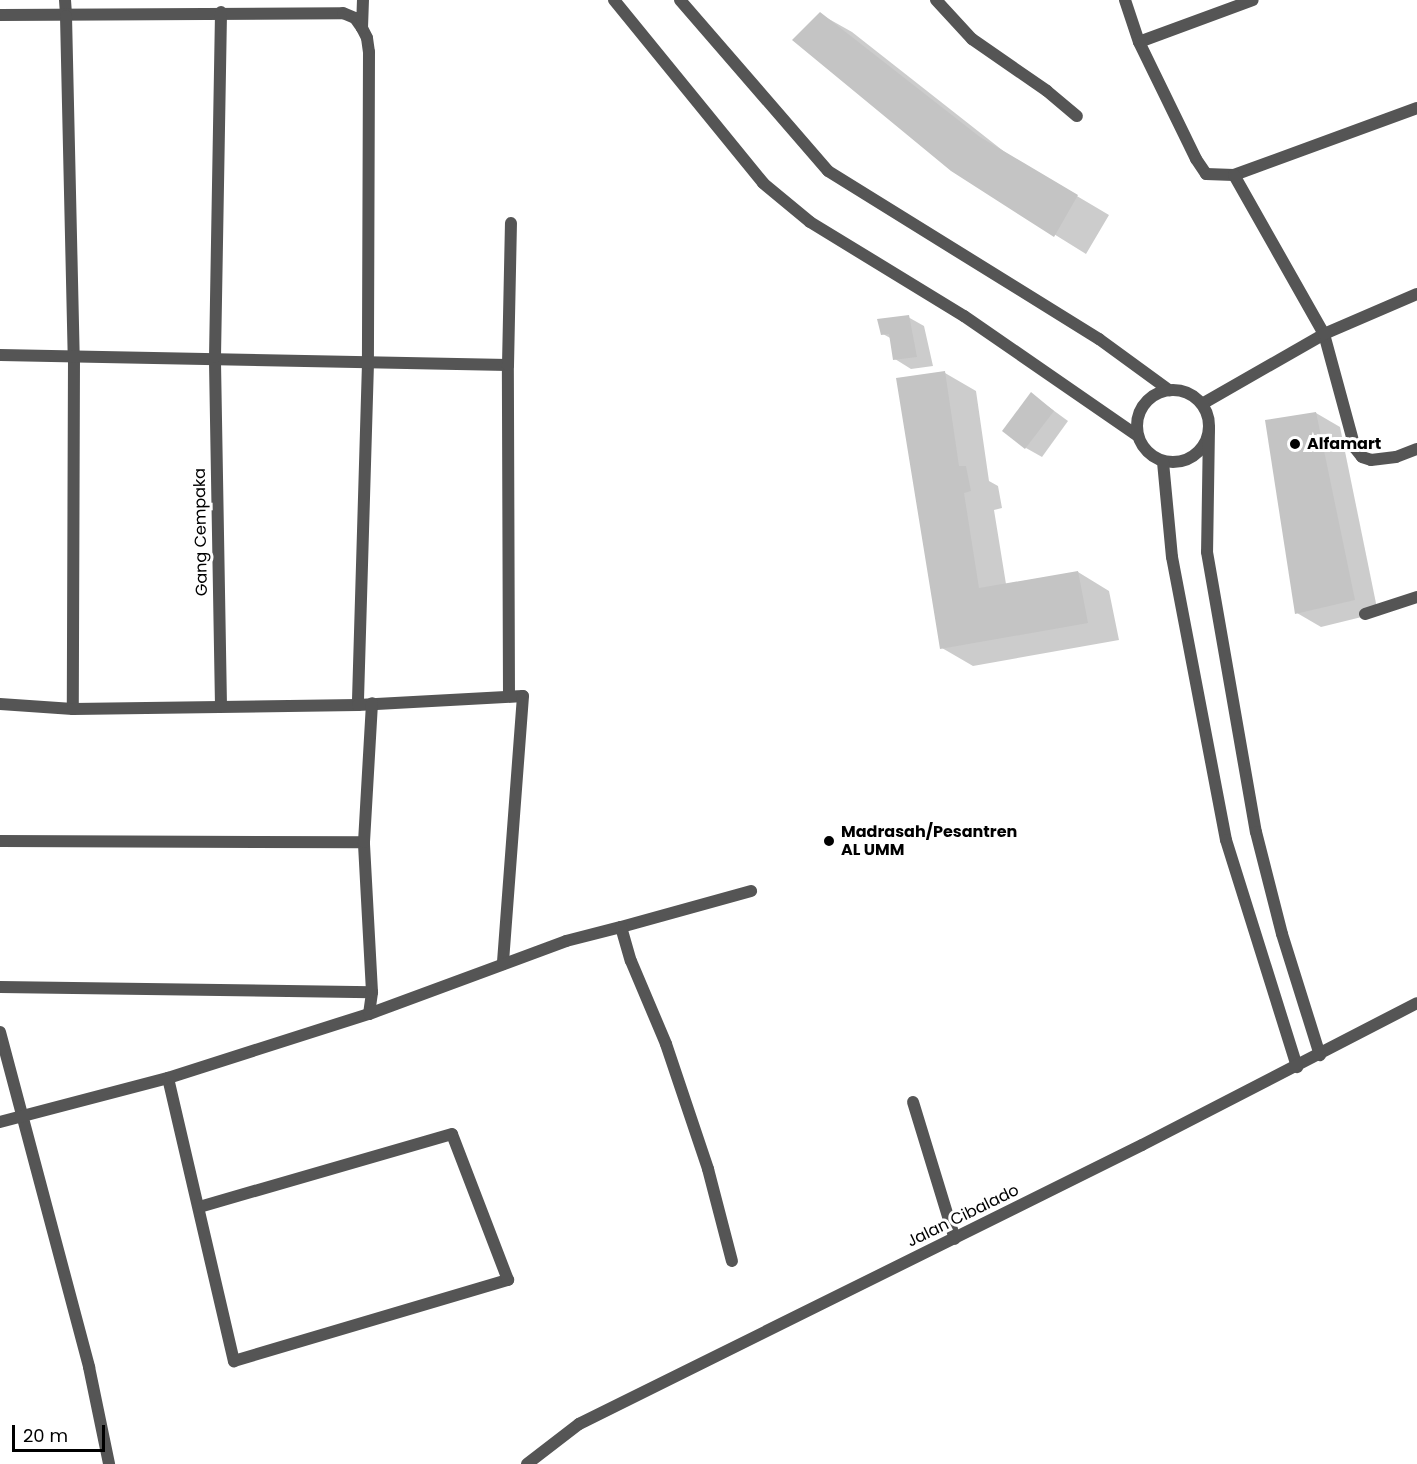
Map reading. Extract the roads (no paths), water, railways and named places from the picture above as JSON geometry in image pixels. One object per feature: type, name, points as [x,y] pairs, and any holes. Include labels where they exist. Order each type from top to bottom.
[{"type":"street","points":[[65,0],[74,357],[73,709]]},
{"type":"street","points":[[362,28],[363,0]]},
{"type":"street","points":[[614,0],[763,183],[810,222],[964,316],[1138,436],[1152,456],[1164,462],[1176,462],[1199,452],[1206,441],[1209,428]]},
{"type":"street","points":[[680,0],[828,171],[1099,339],[1168,390],[1193,396],[1202,404],[1208,416],[1209,428],[1207,552],[1254,820],[1282,934],[1320,1055]]},
{"type":"street","points":[[936,0],[972,39],[1047,91],[1077,116]]},
{"type":"street","points":[[1125,0],[1139,42],[1206,174],[1234,175],[1417,108]]},
{"type":"street","points":[[1139,42],[1253,0]]},
{"type":"street","name":"Gang Cempaka","points":[[220,706],[215,357],[221,12]]},
{"type":"street","points":[[0,15],[343,13],[355,18],[362,28],[367,38],[369,52],[368,363],[358,705]]},
{"type":"street","points":[[1234,175],[1324,334],[1355,448],[1362,457],[1371,460],[1396,457],[1417,448]]},
{"type":"street","points":[[509,696],[508,365],[511,223]]},
{"type":"street","points":[[1202,404],[1324,334],[1417,294]]},
{"type":"street","points":[[0,355],[215,357],[368,363],[508,365]]},
{"type":"street","points":[[1138,436],[1137,424],[1140,411],[1156,394],[1168,390]]},
{"type":"street","points":[[1164,462],[1172,557],[1226,840],[1298,1067]]},
{"type":"street","points":[[1365,614],[1417,597]]},
{"type":"street","points":[[0,704],[73,709],[358,705],[523,696],[503,964]]},
{"type":"street","points":[[369,1014],[372,992],[364,842],[372,703]]},
{"type":"street","points":[[0,841],[364,842]]},
{"type":"street","points":[[0,1122],[168,1078],[369,1014],[566,942],[751,891]]},
{"type":"street","points":[[621,927],[631,961],[666,1044],[708,1168],[732,1262]]},
{"type":"street","points":[[0,987],[372,992]]},
{"type":"street","name":"Jalan Cibalado","points":[[527,1464],[579,1424],[955,1239],[1298,1067],[1417,1004]]},
{"type":"street","points":[[0,1032],[89,1367],[108,1464]]},
{"type":"street","points":[[168,1078],[200,1207],[234,1361],[508,1280],[452,1134],[200,1207]]},
{"type":"street","points":[[913,1102],[955,1239]]},
{"type":"place","name":"Alfamart","points":[[1295,444]]},
{"type":"place","name":"Madrasah/Pesantren AL UMM","points":[[829,841]]}]
